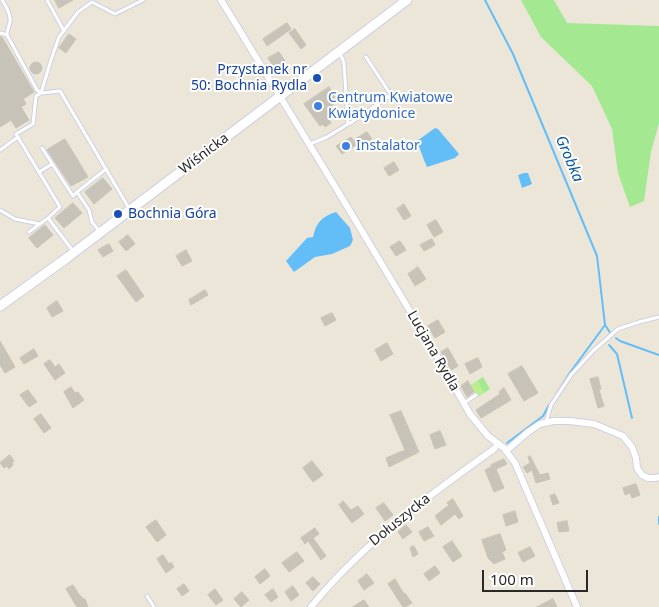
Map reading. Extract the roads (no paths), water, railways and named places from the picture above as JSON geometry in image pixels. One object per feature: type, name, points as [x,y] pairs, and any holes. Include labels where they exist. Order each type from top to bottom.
[{"type":"main road","name":"Wiśnicka","points":[[0,306],[408,0]]},
{"type":"street","name":"Lucjana Rydla","points":[[221,0],[437,356],[463,403],[488,436],[506,451],[515,463],[577,607]]},
{"type":"street","points":[[506,451],[540,424],[570,421],[594,424],[623,436],[632,447],[637,468],[642,475],[648,478],[659,477]]},
{"type":"street","name":"Dołuszycka","points":[[311,607],[361,552],[409,512],[494,449],[498,444]]},
{"type":"lane","points":[[2,0],[7,7],[10,21],[7,35],[40,93]]},
{"type":"lane","points":[[47,0],[64,31]]},
{"type":"lane","points":[[29,232],[60,207],[16,134],[33,124],[36,96],[40,93],[60,37],[78,12],[92,2],[115,14],[143,0]]},
{"type":"lane","points":[[0,34],[7,35]]},
{"type":"lane","points":[[339,52],[344,64],[348,124]]},
{"type":"lane","points":[[309,144],[327,137],[391,95],[366,56]]},
{"type":"lane","points":[[40,93],[60,91],[130,210]]},
{"type":"lane","points":[[0,150],[18,137]]},
{"type":"lane","points":[[42,148],[73,196],[106,169]]},
{"type":"lane","points":[[39,172],[52,164]]},
{"type":"lane","points":[[77,192],[89,210],[92,222],[100,232]]},
{"type":"lane","points":[[0,210],[15,218],[40,224]]},
{"type":"lane","points":[[48,218],[74,252]]},
{"type":"lane","points":[[546,423],[551,405],[571,375],[593,351],[618,329],[659,317]]},
{"type":"lane","points":[[463,403],[476,395]]},
{"type":"lane","points":[[147,596],[154,607]]},
{"type":"water","points":[[435,128],[438,129],[459,154],[455,158],[427,167],[417,141]]},
{"type":"water","points":[[528,173],[532,184],[522,188],[518,175]]},
{"type":"water","points":[[336,212],[350,228],[353,240],[350,246],[332,254],[315,257],[294,272],[286,261],[307,238],[313,237],[320,221]]},
{"type":"waterway","name":"Grobka","points":[[485,0],[513,54],[597,256],[605,325],[611,334]]},
{"type":"waterway","points":[[556,395],[605,325]]},
{"type":"waterway","name":"Grobka","points":[[616,338],[659,355]]},
{"type":"waterway","points":[[609,345],[617,354],[632,418]]},
{"type":"waterway","points":[[507,443],[543,416],[549,405]]},
{"type":"waterway","name":"Grobka","points":[[659,517],[659,524]]},
{"type":"place","name":"Przystanek nr 50: Bochnia Rydla","points":[[317,78]]},
{"type":"place","name":"Centrum Kwiatowe Kwiatydonice","points":[[318,106]]},
{"type":"place","name":"Instalator","points":[[346,146]]},
{"type":"place","name":"Bochnia Góra","points":[[118,214]]}]
